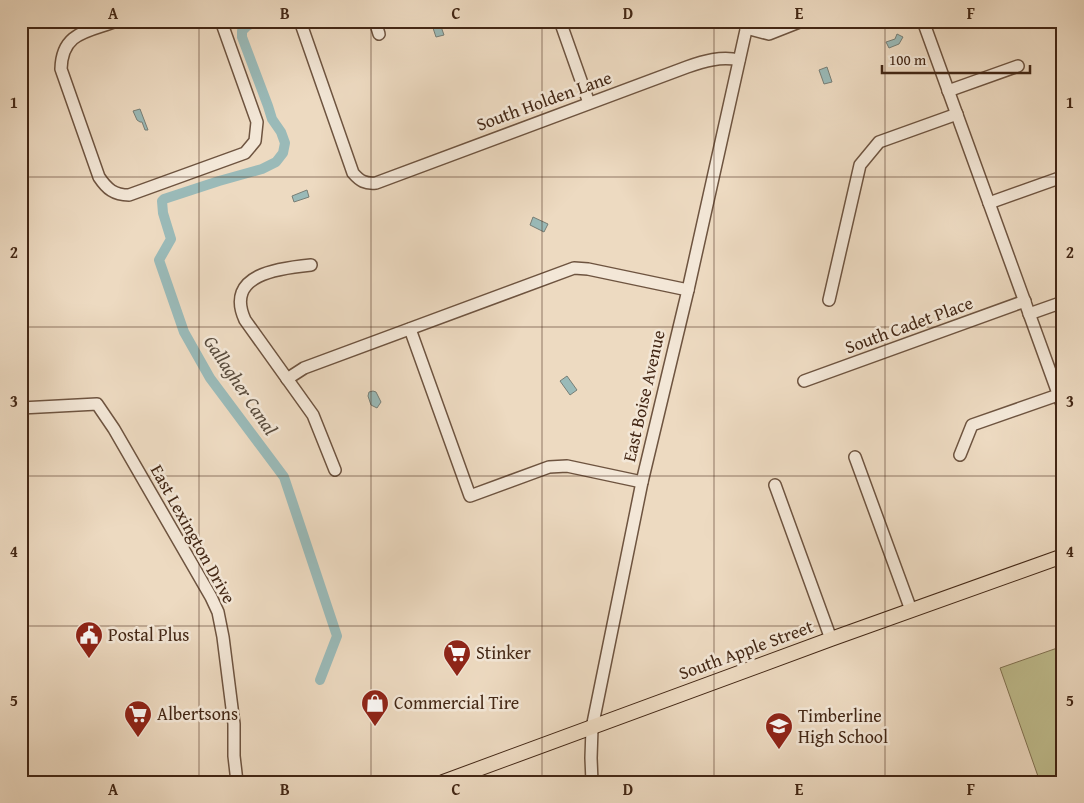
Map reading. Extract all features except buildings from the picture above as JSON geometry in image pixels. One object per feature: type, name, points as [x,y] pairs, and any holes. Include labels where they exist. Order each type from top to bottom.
[{"type":"main road","name":"South Apple Street","points":[[443,782],[1063,556]]},
{"type":"street","points":[[117,21],[75,36],[63,50],[61,69],[99,177],[112,192],[121,195],[138,192],[245,153],[255,141],[257,122],[221,21]]},
{"type":"street","name":"South Holden Lane","points":[[300,21],[353,173],[362,182],[376,183],[686,67],[711,59],[729,58],[739,60]]},
{"type":"street","points":[[375,21],[379,34]]},
{"type":"street","points":[[560,21],[589,103]]},
{"type":"street","points":[[747,25],[769,34],[802,21]]},
{"type":"street","points":[[923,21],[1063,407]]},
{"type":"street","name":"East Boise Avenue","points":[[592,782],[592,728],[642,482],[688,290],[747,25]]},
{"type":"street","points":[[948,91],[1018,66]]},
{"type":"street","points":[[828,300],[860,164],[879,142],[957,114]]},
{"type":"street","points":[[989,203],[1062,177]]},
{"type":"street","points":[[311,265],[281,268],[258,276],[248,283],[242,292],[240,303],[245,320],[313,415],[334,470]]},
{"type":"street","points":[[287,379],[304,368],[574,268],[588,269],[688,290]]},
{"type":"street","name":"South Cadet Place","points":[[804,381],[1025,302]]},
{"type":"street","points":[[1030,314],[1063,302]]},
{"type":"street","points":[[410,329],[470,496],[558,466],[567,466],[642,482]]},
{"type":"street","points":[[960,455],[972,426],[1058,394]]},
{"type":"street","name":"East Lexington Drive","points":[[21,408],[97,404],[211,597],[218,612],[223,637],[234,724],[234,756],[237,782]]},
{"type":"street","points":[[855,457],[911,610]]},
{"type":"street","points":[[775,485],[831,639]]},
{"type":"shaded area","points":[[1063,646],[1063,782],[1040,782],[1000,668]]},
{"type":"water","points":[[439,21],[444,35],[436,37],[431,22]]},
{"type":"water","points":[[897,34],[903,37],[899,44],[889,48],[886,42],[895,39]]},
{"type":"water","points":[[827,67],[832,82],[824,84],[819,70]]},
{"type":"water","points":[[140,109],[148,130],[145,130],[142,122],[137,120],[133,111]]},
{"type":"water","points":[[307,190],[309,197],[294,202],[292,196]]},
{"type":"water","points":[[533,217],[548,224],[544,232],[530,225]]},
{"type":"water","points":[[567,376],[577,390],[570,395],[560,381]]},
{"type":"water","points":[[369,392],[376,392],[381,402],[377,408],[371,405],[368,396]]},
{"type":"waterway","name":"Gallagher Canal","points":[[257,21],[242,31],[242,37],[272,119],[281,132],[285,143],[283,153],[276,162],[262,169],[164,199],[162,201],[163,213],[171,239],[159,260],[184,332],[210,378],[284,477],[337,636],[320,680]]},
{"type":"place","name":"Postal Plus","points":[[89,659]]},
{"type":"place","name":"Stinker","points":[[457,677]]},
{"type":"place","name":"Commercial Tire","points":[[375,727]]},
{"type":"place","name":"Albertsons","points":[[138,738]]},
{"type":"place","name":"Timberline High School","points":[[779,750]]}]
